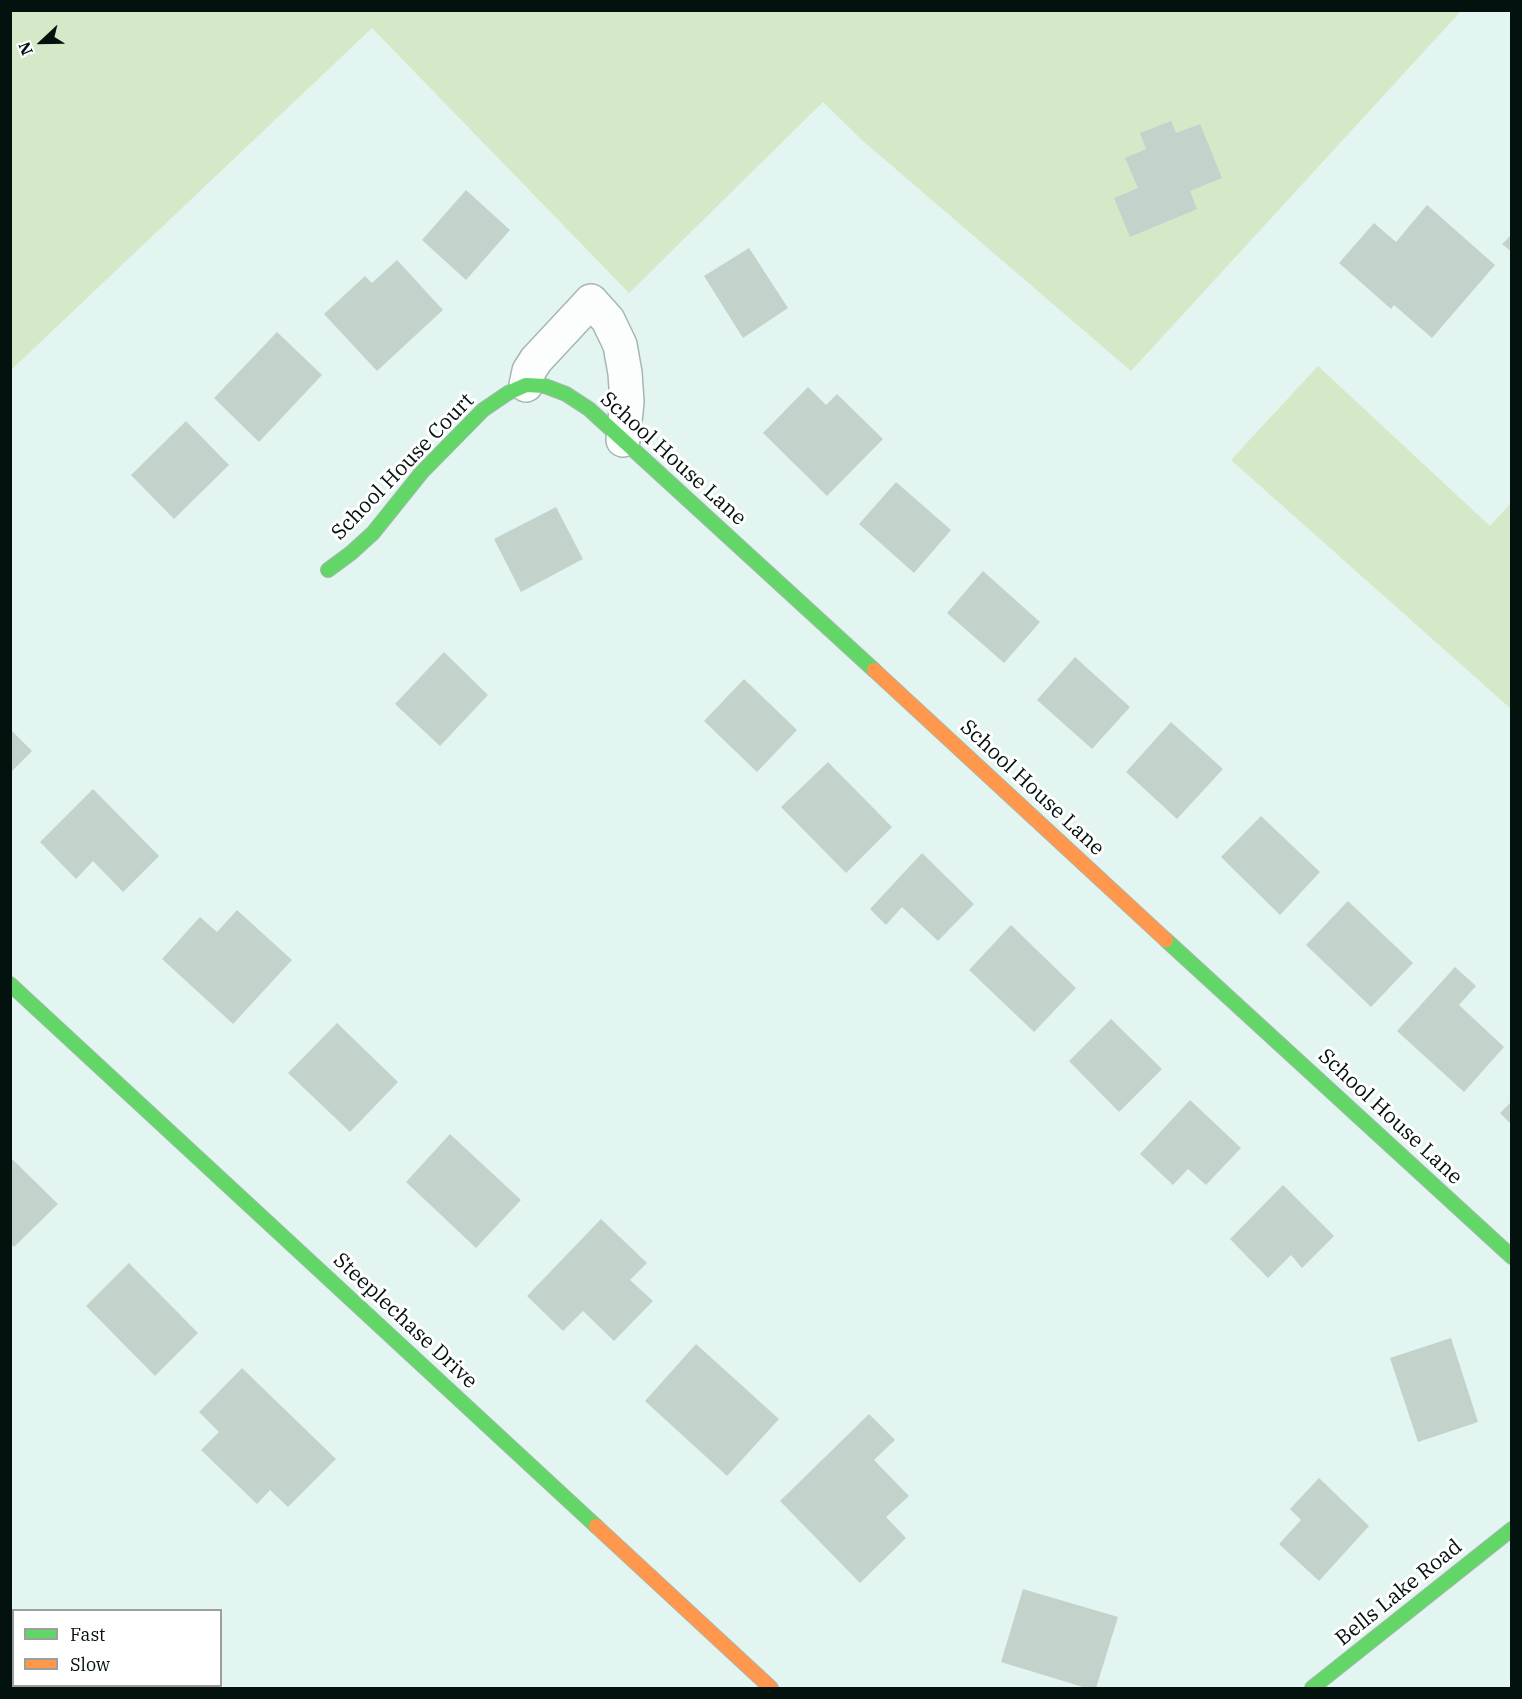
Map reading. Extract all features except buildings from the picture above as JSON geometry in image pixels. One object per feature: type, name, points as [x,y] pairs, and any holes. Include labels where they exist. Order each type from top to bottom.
[{"type":"street","points":[[517,389],[536,360],[591,301],[608,320],[620,345],[627,402],[623,441]]},
{"type":"street","name":"School House Lane","points":[[517,389],[545,386],[566,394],[588,409],[1512,1257]]},
{"type":"street","name":"School House Court","points":[[328,570],[373,533],[423,472],[483,410],[517,389]]},
{"type":"street","name":"Steeplechase Drive","points":[[10,984],[771,1689]]},
{"type":"street","name":"Bells Lake Road","points":[[1312,1689],[1512,1529]]},
{"type":"green space","points":[[11,11],[1461,11],[1131,371],[863,141],[823,102],[629,293],[372,28],[11,370]]},
{"type":"green space","points":[[1318,366],[1490,526],[1511,503],[1511,709],[1231,460]]},
{"type":"traffic: fast","points":[[328,570],[373,533],[422,472],[483,410],[508,393],[526,385],[545,386],[566,394],[589,409],[874,670]]},
{"type":"traffic: fast","points":[[1166,940],[1512,1257]]},
{"type":"traffic: fast","points":[[10,984],[596,1526]]},
{"type":"traffic: fast","points":[[1312,1688],[1512,1529]]},
{"type":"traffic: slow","points":[[874,670],[1166,940]]},
{"type":"traffic: slow","points":[[596,1526],[771,1688]]}]
